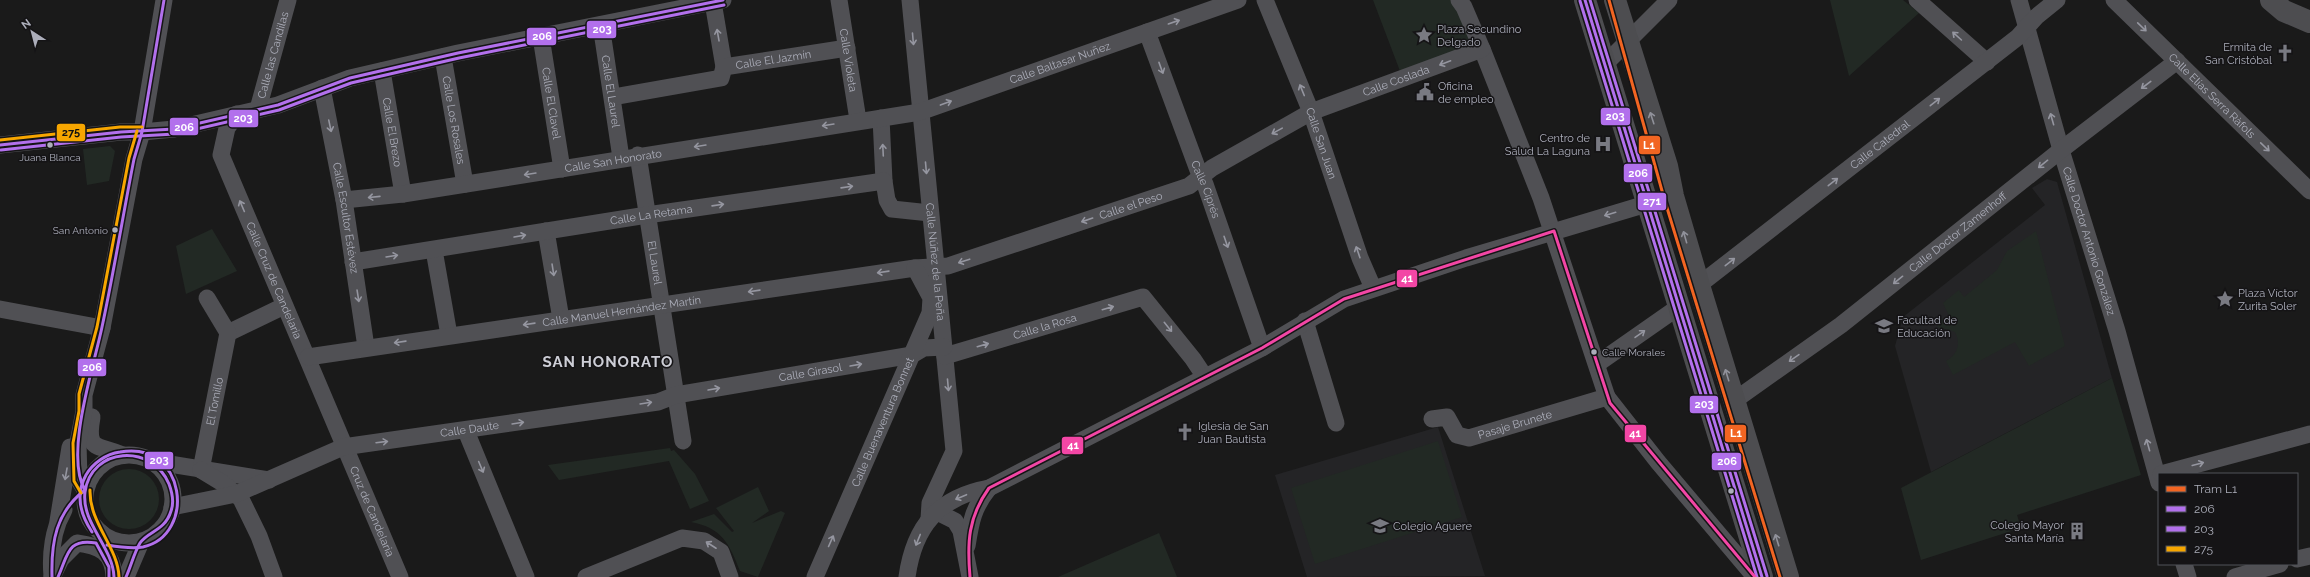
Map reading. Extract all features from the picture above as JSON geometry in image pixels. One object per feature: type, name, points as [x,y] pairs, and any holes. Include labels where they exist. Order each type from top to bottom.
[{"type":"main road","points":[[1585,0],[1762,577]]},
{"type":"main road","points":[[1615,0],[1667,166],[1673,196],[1699,285],[1788,577]]},
{"type":"main road","points":[[2270,0],[2284,11],[2307,19]]},
{"type":"street","points":[[52,577],[51,557],[77,411],[84,395],[102,328],[134,159],[142,132],[164,0]]},
{"type":"street","name":"Calle las Candilas","points":[[258,109],[288,0]]},
{"type":"street","name":"Calle Violeta","points":[[840,0],[858,120]]},
{"type":"street","name":"Calle Núñez de la Peña","points":[[898,577],[908,570],[923,528],[932,515],[930,503],[954,451],[910,0]]},
{"type":"street","name":"Calle Baltasar Nuñez","points":[[881,118],[920,112],[1238,0]]},
{"type":"street","name":"Calle San Juan","points":[[1265,0],[1311,112],[1360,258],[1373,288]]},
{"type":"street","points":[[1459,0],[1464,7],[1482,49],[1554,232],[1607,396],[1658,462],[1755,577]]},
{"type":"street","points":[[1605,64],[1669,0]]},
{"type":"street","points":[[1917,0],[1987,62]]},
{"type":"street","name":"Calle Doctor Antonio González","points":[[2018,0],[2061,150],[2117,331],[2158,474]]},
{"type":"street","name":"Calle Catedral","points":[[1699,285],[1987,62],[2057,0]]},
{"type":"street","name":"Calle Elías Serra Ràfols","points":[[2114,0],[2310,191]]},
{"type":"street","points":[[0,145],[121,132],[174,129],[292,100],[345,79],[443,57],[601,25],[677,5],[718,1],[724,67]]},
{"type":"street","name":"Calle El Laurel","points":[[601,25],[621,158]]},
{"type":"street","name":"Calle Ciprés","points":[[1147,32],[1201,176],[1262,348]]},
{"type":"street","name":"Calle El Clavel","points":[[541,37],[562,169]]},
{"type":"street","name":"Calle El Jazmín","points":[[613,97],[721,78],[724,67],[847,48]]},
{"type":"street","name":"Calle Coslada","points":[[1311,112],[1482,49]]},
{"type":"street","name":"Calle Los Rosales","points":[[443,57],[465,184]]},
{"type":"street","name":"Calle Doctor Zamenhoff","points":[[1735,400],[1841,325],[2061,150],[2177,61]]},
{"type":"street","name":"Calle El Brezo","points":[[382,71],[403,194]]},
{"type":"street","name":"Calle Escultor Estévez","points":[[322,88],[344,200],[366,347]]},
{"type":"street","name":"Calle el Peso","points":[[936,267],[948,266],[1189,186],[1212,168],[1311,112]]},
{"type":"street","name":"Calle Cruz de Candelaria","points":[[237,114],[227,128],[221,155],[284,306],[308,358],[343,447]]},
{"type":"street","points":[[881,118],[884,182],[887,200],[892,209],[930,213]]},
{"type":"street","name":"Calle San Honorato","points":[[344,200],[403,194],[858,120],[881,118]]},
{"type":"street","name":"El Laurel","points":[[638,156],[683,441]]},
{"type":"street","name":"Calle La Retama","points":[[353,262],[647,215],[884,182]]},
{"type":"street","points":[[932,515],[958,498],[975,491],[989,488],[1262,348],[1344,298],[1647,202],[1673,196]]},
{"type":"street","points":[[546,231],[561,319]]},
{"type":"street","points":[[434,250],[449,335]]},
{"type":"street","name":"Calle Manuel Hernández Martín","points":[[308,358],[366,347],[662,304],[915,268],[936,267]]},
{"type":"street","name":"Calle Buenaventura Bonnet","points":[[815,577],[928,321],[931,298],[915,268]]},
{"type":"street","name":"Calle la Rosa","points":[[945,351],[1143,297],[1193,359],[1205,378]]},
{"type":"street","points":[[207,298],[228,333],[284,306]]},
{"type":"street","points":[[1597,364],[1680,306]]},
{"type":"street","points":[[0,309],[102,328]]},
{"type":"street","points":[[1305,322],[1336,423]]},
{"type":"street","points":[[102,328],[103,350],[89,434],[91,441],[99,448],[123,455],[138,456],[151,461],[201,470],[269,480]]},
{"type":"street","name":"El Tomillo","points":[[201,470],[228,333]]},
{"type":"street","name":"Calle Girasol","points":[[676,395],[912,355],[924,348],[945,351]]},
{"type":"street","points":[[84,395],[84,411],[78,451],[79,480],[85,490]]},
{"type":"street","name":"Calle Daute","points":[[172,508],[236,494],[343,447],[466,431],[658,402],[676,395]]},
{"type":"street","name":"Pasaje Brunete","points":[[1432,419],[1447,417],[1457,435],[1469,438],[1607,396]]},
{"type":"street","points":[[466,431],[526,577]]},
{"type":"street","points":[[2173,473],[2310,434]]},
{"type":"street","name":"Cruz de Candelaria","points":[[343,447],[400,577]]},
{"type":"street","points":[[114,577],[114,565],[102,539],[86,513],[84,503],[85,490],[95,470],[103,463],[123,455]]},
{"type":"street","points":[[52,577],[61,559],[77,543],[91,545],[102,539],[123,544],[141,542],[159,532],[165,525],[172,508],[171,484],[163,471],[151,461]]},
{"type":"street","points":[[201,470],[224,484],[241,499],[248,517],[259,536],[274,577]]},
{"type":"street","points":[[966,550],[972,519],[977,503],[989,488]]},
{"type":"street","points":[[58,521],[73,497],[85,490]]},
{"type":"street","points":[[932,515],[955,521],[961,531],[966,550],[967,575]]},
{"type":"street","points":[[248,517],[252,545],[264,577]]},
{"type":"street","points":[[586,577],[624,560],[682,538],[704,541],[721,552],[730,577]]},
{"type":"street","points":[[126,577],[141,542]]},
{"type":"street","points":[[2298,559],[2310,556]]},
{"type":"street","points":[[2184,565],[2188,577]]},
{"type":"street","points":[[2234,577],[2276,565]]},
{"type":"shaded area","name":"Plaza Secundino Delgado","points":[[1373,0],[1459,0],[1482,49],[1403,79]]},
{"type":"shaded area","points":[[1830,0],[1903,0],[1919,13],[1849,76]]},
{"type":"shaded area","points":[[110,146],[115,151],[109,181],[87,185],[83,149]]},
{"type":"shaded area","points":[[2047,179],[2057,182],[2112,378],[1931,472],[1895,346],[1903,317],[2045,205],[2032,188]]},
{"type":"shaded area","points":[[212,229],[237,271],[186,294],[176,246]]},
{"type":"shaded area","points":[[2036,231],[2065,346],[2029,366],[2015,342],[1953,375],[1946,361],[1956,352],[1958,341],[1955,332],[1938,327],[1938,321],[1949,316],[1943,303],[1959,290],[1964,297],[1997,270],[2007,251]]},
{"type":"shaded area","points":[[2112,378],[2141,475],[2017,515],[2021,528],[1921,560],[1901,488]]},
{"type":"shaded area","name":"Colegio Aguere","points":[[1438,427],[1485,576],[1307,577],[1275,475]]},
{"type":"shaded area","points":[[1438,441],[1462,517],[1315,564],[1291,488]]},
{"type":"shaded area","points":[[670,448],[671,451],[674,450],[695,474],[709,501],[690,509],[669,461],[559,480],[548,465]]},
{"type":"shaded area","points":[[123,469],[135,469],[146,474],[154,482],[159,493],[157,511],[146,524],[135,529],[123,529],[112,524],[104,516],[99,505],[99,493],[104,482],[112,474]]},
{"type":"shaded area","points":[[758,487],[769,511],[752,523],[781,511],[785,513],[758,577],[740,571],[728,545],[717,533],[710,528],[691,522],[714,514],[732,532],[734,531],[716,508]]},
{"type":"shaded area","points":[[1159,533],[1177,577],[1058,577]]},
{"type":"tram line","name":"L1","points":[[1609,0],[1664,198],[1780,577]]},
{"type":"transit line","name":"206","points":[[85,490],[79,475],[79,433],[106,306],[134,159],[142,132],[164,0]]},
{"type":"transit line","name":"206","points":[[0,145],[121,132],[174,129],[278,105],[350,78],[458,53],[723,0]]},
{"type":"transit line","name":"206","points":[[1585,0],[1762,577]]},
{"type":"transit line","name":"271","points":[[1590,0],[1767,576]]},
{"type":"transit line","name":"203","points":[[1580,1],[1757,577]]},
{"type":"transit line","name":"203","points":[[1,150],[121,137],[175,134],[279,110],[351,83],[459,58],[724,5]]},
{"type":"transit line","name":"275","points":[[0,140],[120,127],[142,127]]},
{"type":"transit line","name":"275","points":[[81,493],[74,481],[73,443],[79,411],[79,394],[97,327],[129,158],[137,131]]},
{"type":"transit line","name":"41","points":[[970,577],[970,531],[977,509],[989,488],[1262,348],[1344,299],[1554,231],[1610,403],[1755,577]]},
{"type":"transit line","name":"203","points":[[92,532],[84,518],[80,504],[83,482],[92,467],[105,457],[120,452],[142,452],[159,460],[171,474],[176,490],[177,509],[171,525],[160,539],[143,547],[130,548],[107,545]]},
{"type":"transit line","name":"206","points":[[114,577],[108,555],[92,525],[88,514],[85,503],[85,492],[90,477],[98,466],[110,459],[123,456],[137,457],[150,462],[161,471],[169,484],[172,494],[172,508],[168,518],[161,527],[143,539],[140,543],[126,577]]},
{"type":"transit line","name":"206","points":[[52,577],[54,540],[57,529],[67,508],[85,490]]},
{"type":"transit line","name":"275","points":[[90,490],[94,513],[114,555],[119,577]]},
{"type":"transit line","name":"203","points":[[58,577],[70,550],[79,543],[86,542],[96,543],[109,567],[109,577]]},
{"type":"place","name":"Plaza Secundino Delgado","points":[[1424,35]]},
{"type":"place","name":"Ermita de San Cristóbal","points":[[2285,53]]},
{"type":"place","name":"Oficina de empleo","points":[[1425,92]]},
{"type":"place","name":"Centro de Salud La Laguna","points":[[1603,144]]},
{"type":"place","name":"Juana Blanca","points":[[50,145]]},
{"type":"place","name":"San Antonio","points":[[115,230]]},
{"type":"place","name":"Plaza Víctor Zurita Soler","points":[[2225,299]]},
{"type":"place","name":"Facultad de Educación","points":[[1884,326]]},
{"type":"place","name":"Calle Morales","points":[[1594,352]]},
{"type":"place","name":"Iglesia de San Juan Bautista","points":[[1185,432]]},
{"type":"place","name":"Colegio Aguere","points":[[1380,526]]},
{"type":"place","name":"Colegio Mayor Santa María","points":[[2077,531]]},
{"type":"district","name":"SAN HONORATO","points":[[608,362]]}]
